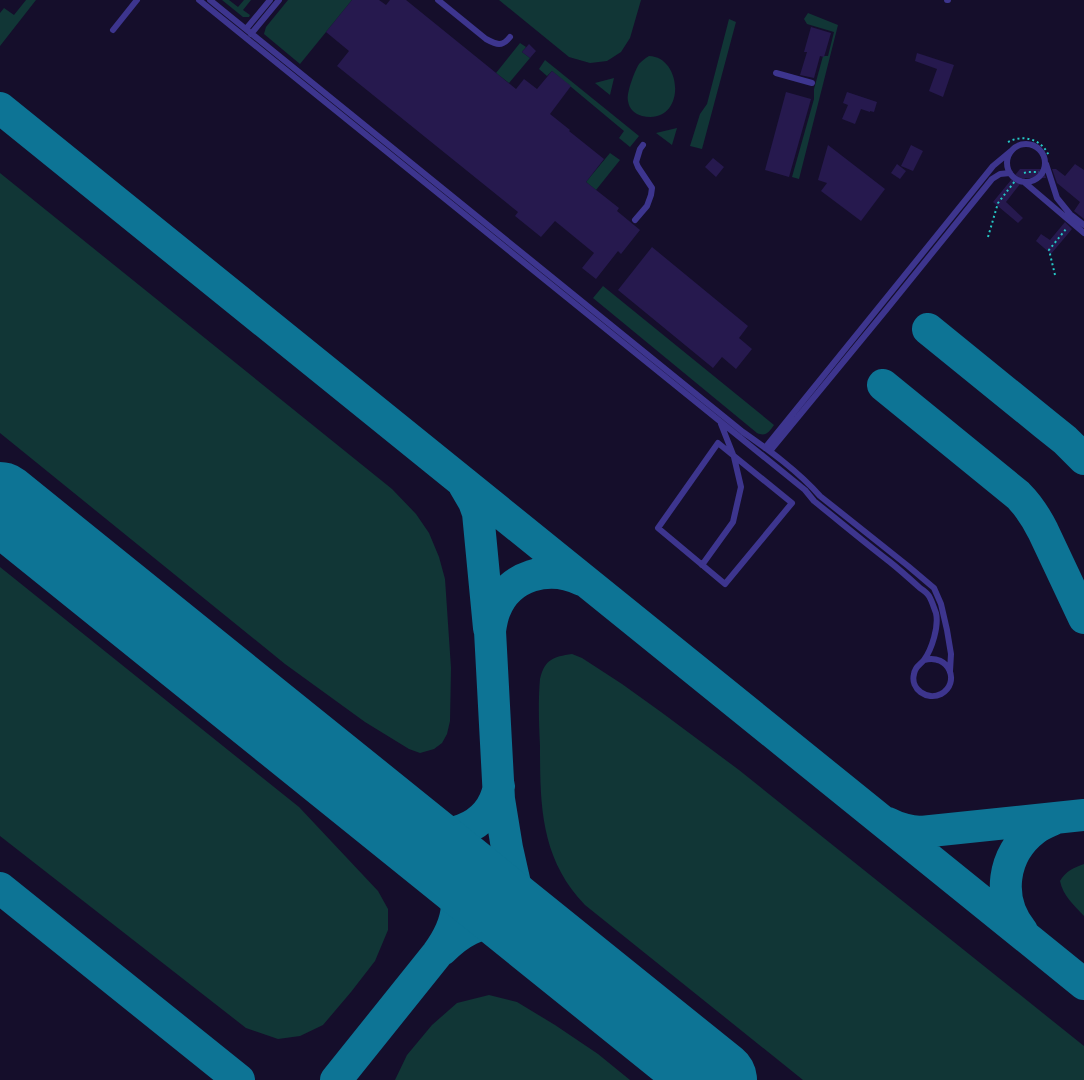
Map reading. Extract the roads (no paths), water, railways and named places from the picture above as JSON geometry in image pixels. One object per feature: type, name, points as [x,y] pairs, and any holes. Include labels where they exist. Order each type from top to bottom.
[{"type":"lane","points":[[113,30],[137,0]]},
{"type":"lane","points":[[199,0],[805,490],[814,501],[912,580],[929,596],[936,615],[932,644],[924,660],[915,669],[913,676],[914,682],[916,688],[927,696],[934,696],[946,691],[951,679],[951,654],[941,604],[934,588],[820,496],[810,484],[743,432],[210,0]]},
{"type":"lane","points":[[246,29],[270,0]]},
{"type":"lane","points":[[251,34],[279,0]]},
{"type":"lane","points":[[438,0],[493,43],[500,44],[506,42],[510,37]]},
{"type":"lane","points":[[776,73],[812,83]]},
{"type":"lane","points":[[768,450],[993,166],[1015,147],[1026,143],[1032,144],[1041,150],[1048,160],[1057,198],[1070,214],[1084,225]]},
{"type":"lane","points":[[635,220],[647,206],[652,188],[636,162],[640,149],[643,145]]},
{"type":"lane","points":[[1011,151],[1008,156],[1007,168],[1015,179],[1024,182],[1030,182],[1039,177],[1043,173],[1048,160]]},
{"type":"lane","points":[[768,450],[881,316],[992,179],[1000,174],[1010,173]]},
{"type":"lane","points":[[1024,182],[1084,233]]},
{"type":"lane","points":[[702,564],[732,522],[741,487],[734,457],[721,422]]},
{"type":"lane","points":[[718,443],[734,457],[792,504],[726,584],[658,528],[718,443]]},
{"type":"lane","points":[[924,660],[940,660],[948,667],[950,672]]}]
